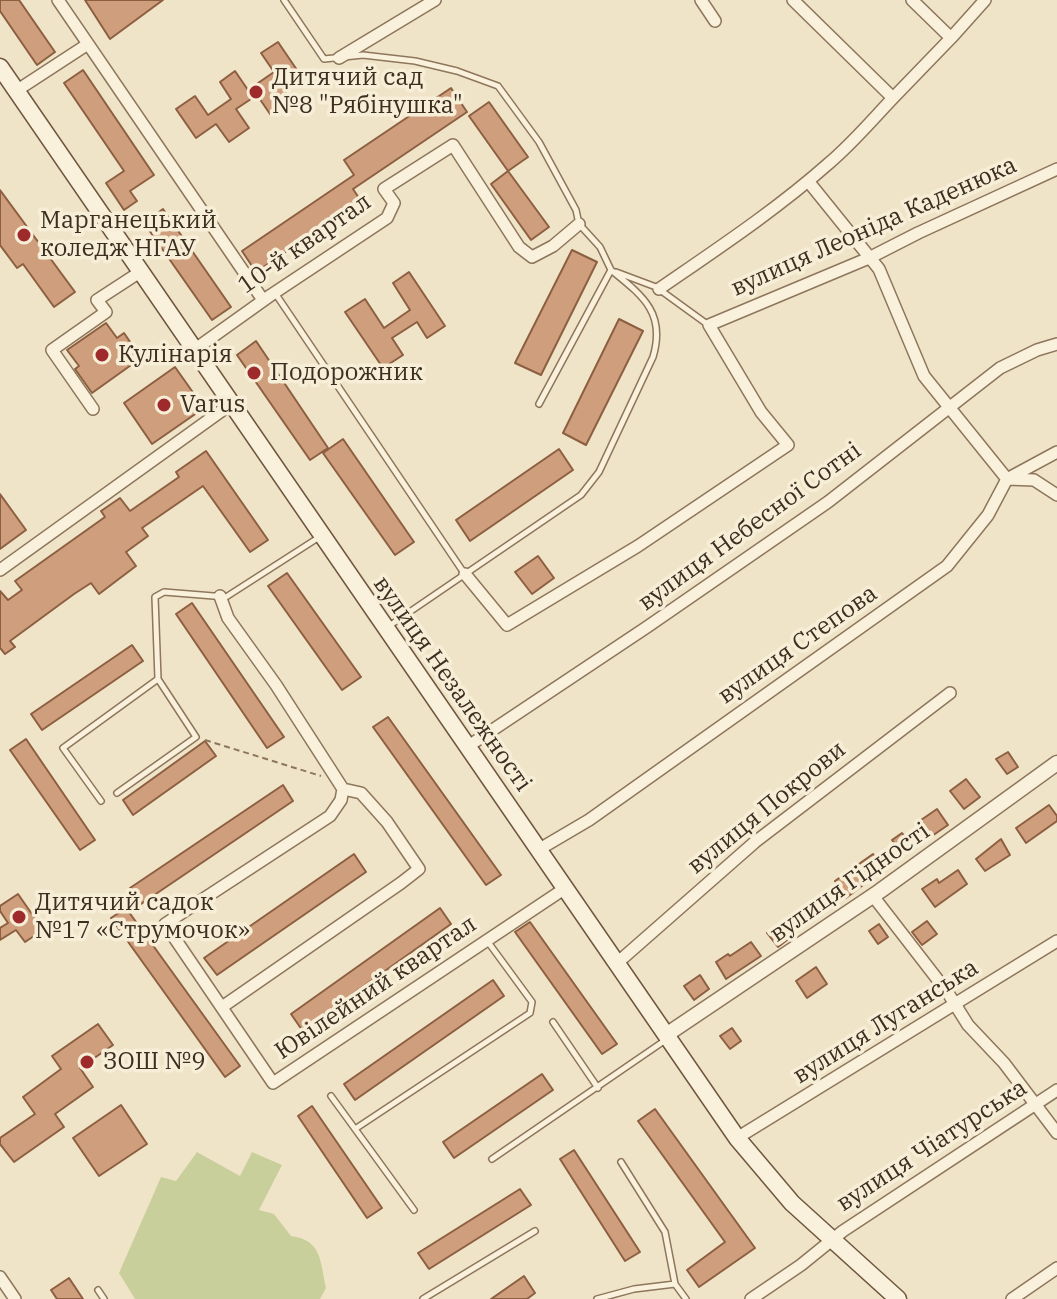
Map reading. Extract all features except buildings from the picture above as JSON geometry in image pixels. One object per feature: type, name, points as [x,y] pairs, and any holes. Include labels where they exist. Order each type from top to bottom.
[{"type":"main road","name":"вулиця Незалежності","points":[[0,67],[737,1138],[792,1203],[898,1299]]},
{"type":"street","points":[[58,0],[263,300]]},
{"type":"street","points":[[339,58],[435,0]]},
{"type":"street","points":[[701,0],[715,21]]},
{"type":"street","points":[[793,0],[893,98]]},
{"type":"street","points":[[912,0],[951,38]]},
{"type":"street","points":[[659,289],[737,235],[831,162],[985,0]]},
{"type":"street","points":[[16,91],[88,44]]},
{"type":"street","name":"10-й квартал","points":[[194,350],[274,292],[387,218],[394,203],[384,189],[453,145],[519,247],[532,257],[553,246],[579,224]]},
{"type":"street","name":"вулиця Леоніда Каденюка","points":[[709,325],[869,258],[1057,169]]},
{"type":"street","points":[[808,181],[879,269],[924,376],[947,408],[1007,479],[1034,480],[1057,495]]},
{"type":"street","points":[[93,409],[52,350],[106,312],[97,300],[140,272]]},
{"type":"street","points":[[465,574],[507,625],[638,546],[788,445],[761,412],[709,325]]},
{"type":"street","name":"вулиця Небесної Сотні","points":[[467,747],[828,502],[1000,368],[1057,344]]},
{"type":"street","points":[[0,570],[231,404]]},
{"type":"street","points":[[1007,479],[1057,452]]},
{"type":"street","name":"вулиця Степова","points":[[538,850],[589,820],[947,566],[988,515],[1007,479]]},
{"type":"street","points":[[220,596],[228,618],[341,784],[361,793],[387,822],[419,869],[222,1007]]},
{"type":"street","name":"вулиця Покрови","points":[[616,964],[755,842],[950,693]]},
{"type":"street","name":"вулиця Гідності","points":[[667,1037],[873,896],[1057,763]]},
{"type":"street","name":"Ювілейний квартал","points":[[341,784],[341,800],[330,816],[165,924],[273,1083],[564,889]]},
{"type":"street","points":[[873,896],[968,1025],[1004,1063],[1057,1133]]},
{"type":"street","name":"вулиця Луганська","points":[[737,1138],[1057,941]]},
{"type":"street","name":"вулиця Чіатурська","points":[[832,1240],[1057,1090]]},
{"type":"street","points":[[751,1299],[832,1240]]},
{"type":"street","points":[[1012,1299],[1057,1268]]},
{"type":"street","points":[[0,1277],[15,1299]]},
{"type":"lane","points":[[284,0],[324,59],[363,55],[415,61],[457,71],[498,86],[539,142],[576,210],[579,224],[600,247],[611,270],[641,294],[657,321],[658,339],[653,357],[599,472],[581,495],[385,628]]},
{"type":"lane","points":[[611,270],[659,289],[709,325]]},
{"type":"lane","points":[[539,404],[611,270]]},
{"type":"lane","points":[[274,292],[465,574]]},
{"type":"lane","points":[[117,793],[196,737],[158,679],[155,597],[164,592],[226,597],[321,536]]},
{"type":"lane","points":[[101,801],[63,748],[158,679]]},
{"type":"lane","points":[[355,1129],[530,1013],[532,1002],[487,941]]},
{"type":"lane","points":[[553,1022],[598,1088]]},
{"type":"lane","points":[[492,1159],[667,1037]]},
{"type":"lane","points":[[331,1096],[414,1210]]},
{"type":"lane","points":[[621,1162],[665,1232],[675,1284],[686,1299]]},
{"type":"lane","points":[[423,1299],[535,1231]]},
{"type":"lane","points":[[597,1299],[634,1289],[675,1284]]},
{"type":"lane","points":[[98,1290],[104,1299]]},
{"type":"path","points":[[196,737],[341,784]]},
{"type":"green space","points":[[197,1152],[240,1176],[252,1152],[282,1165],[259,1210],[274,1214],[291,1236],[301,1238],[314,1247],[326,1288],[320,1299],[135,1299],[119,1273],[161,1177],[176,1181]]},
{"type":"place","name":"Дитячий сад №8 \"Рябінушка\"","points":[[256,92]]},
{"type":"place","name":"Марганецький коледж НГАУ","points":[[24,235]]},
{"type":"place","name":"Кулінарія","points":[[102,355]]},
{"type":"place","name":"Подорожник","points":[[254,373]]},
{"type":"place","name":"Varus","points":[[164,405]]},
{"type":"place","name":"Дитячий садок №17 «Струмочок»","points":[[19,917]]},
{"type":"place","name":"ЗОШ №9","points":[[87,1062]]}]
